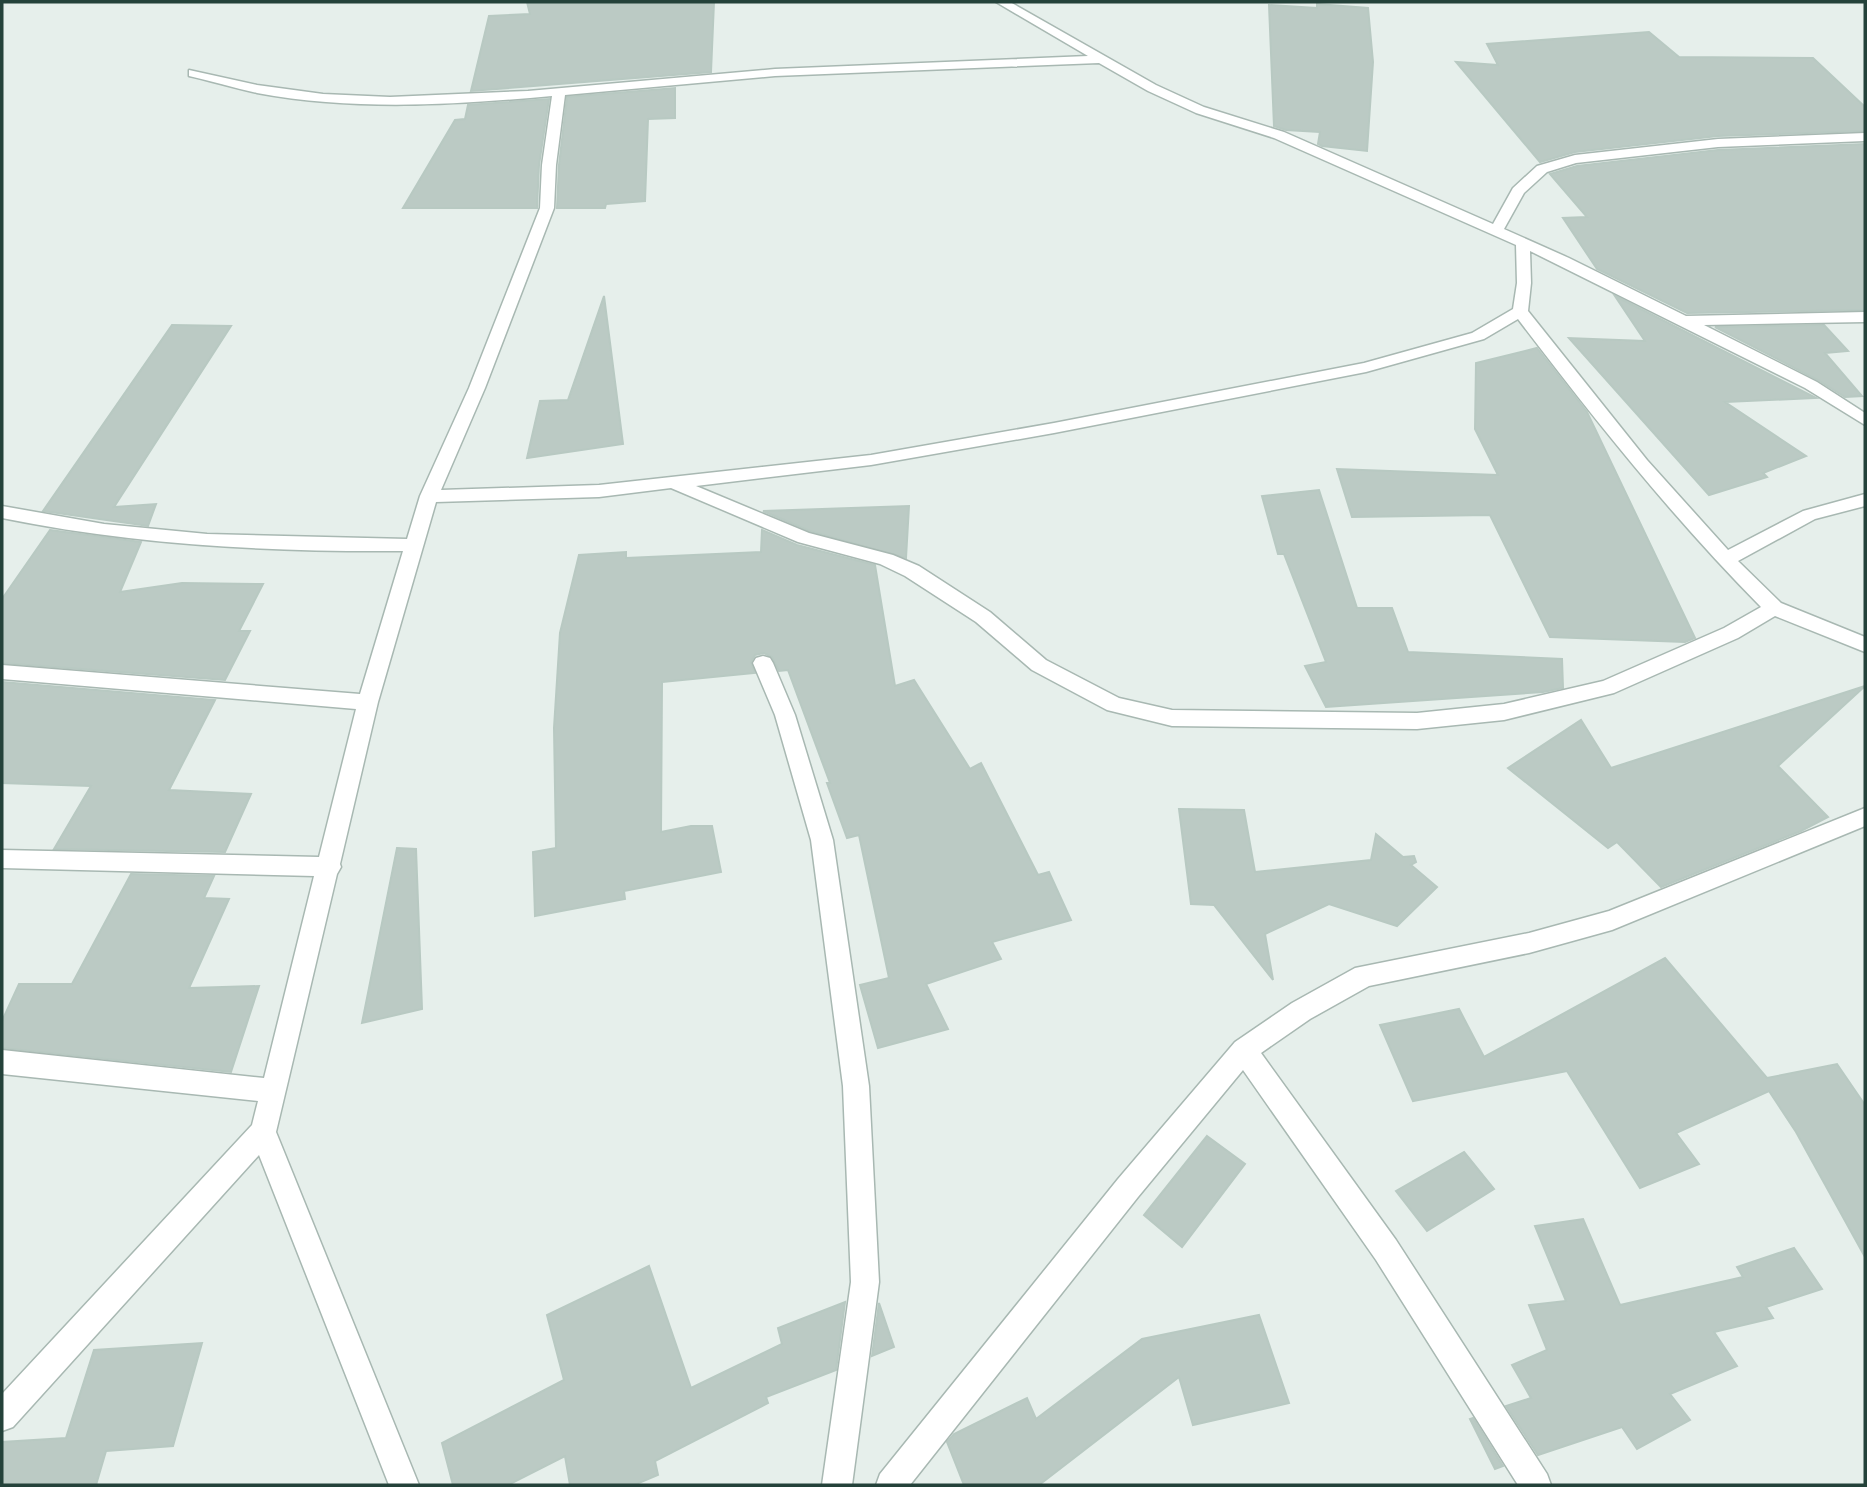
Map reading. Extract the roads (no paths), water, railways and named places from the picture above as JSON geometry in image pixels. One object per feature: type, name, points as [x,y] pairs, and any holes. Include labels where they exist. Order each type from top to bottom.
[{"type":"street","points":[[1002,2],[1099,59],[1200,110],[1279,135],[1523,242],[1811,386],[1865,420]]},
{"type":"street","points":[[193,73],[233,86],[288,95],[367,100],[559,91],[765,73],[1099,59]]},
{"type":"street","points":[[2,1416],[263,1132],[330,867],[368,702],[429,496],[477,388],[547,208],[549,164],[559,91]]},
{"type":"street","points":[[1496,231],[1518,191],[1542,169],[1575,159],[1718,143],[1865,137]]},
{"type":"street","points":[[1523,242],[1524,283],[1520,312],[1618,439],[1724,561],[1774,608],[1865,645]]},
{"type":"street","points":[[429,496],[599,491],[871,460],[1054,428],[1366,367],[1478,336],[1520,312]]},
{"type":"street","points":[[1682,321],[1865,317]]},
{"type":"street","points":[[674,483],[804,538],[886,559],[912,571],[983,617],[1039,665],[1114,705],[1172,718],[1417,720],[1504,712],[1607,688],[1731,634],[1774,608]]},
{"type":"street","points":[[1724,561],[1809,515],[1865,500]]},
{"type":"street","points":[[2,512],[71,527],[133,534],[303,546],[415,545]]},
{"type":"street","points":[[762,663],[785,715],[822,840],[856,1086],[865,1282],[837,1485]]},
{"type":"street","points":[[2,671],[368,702]]},
{"type":"street","points":[[891,1485],[1128,1188],[1244,1050],[1301,1011],[1364,975],[1529,943],[1612,920],[1865,817]]},
{"type":"street","points":[[2,859],[330,867]]},
{"type":"street","points":[[1244,1050],[1386,1250],[1536,1485]]},
{"type":"street","points":[[2,1062],[274,1091]]},
{"type":"street","points":[[263,1132],[404,1485]]}]
